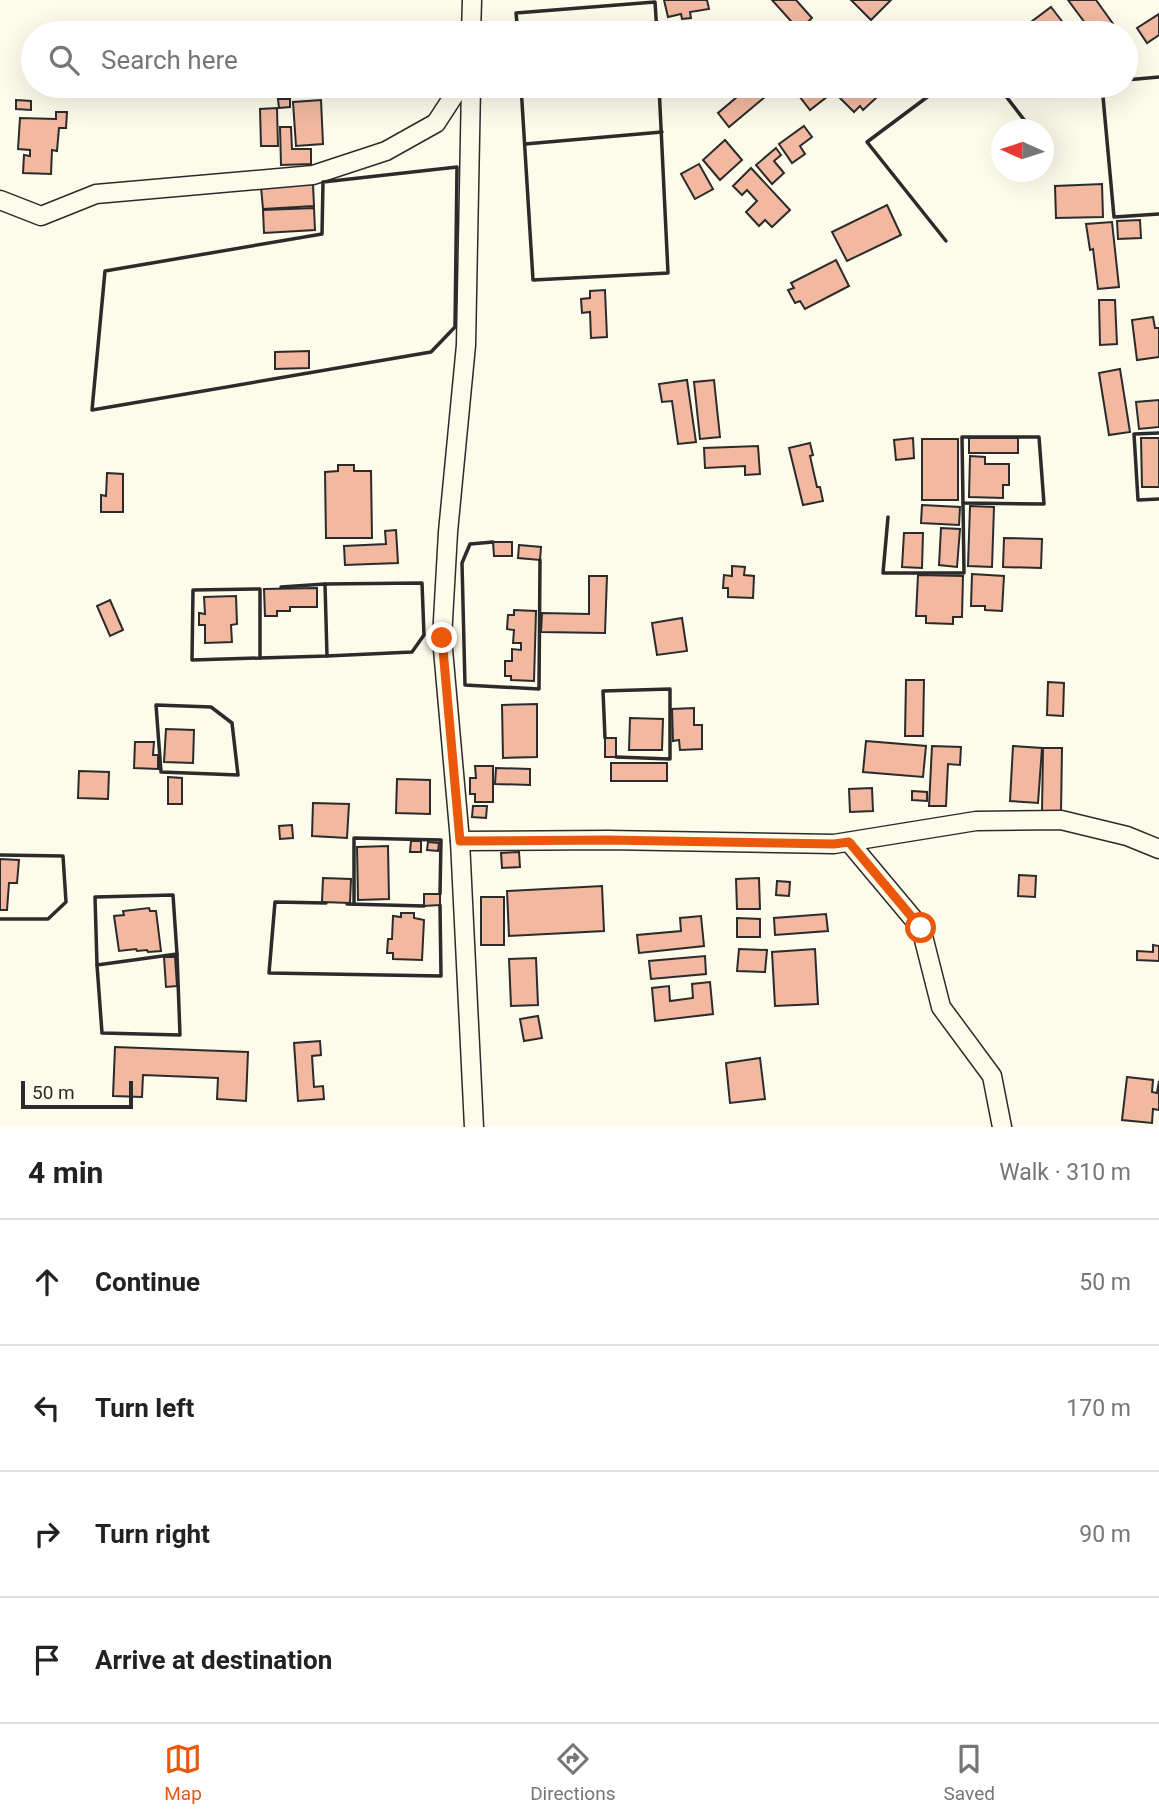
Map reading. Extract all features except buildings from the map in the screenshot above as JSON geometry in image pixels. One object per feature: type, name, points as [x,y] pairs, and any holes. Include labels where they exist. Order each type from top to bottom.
[{"type":"street","points":[[471,21],[472,0]]},
{"type":"street","points":[[0,201],[41,216],[96,194],[313,175],[386,150],[436,123],[452,98]]},
{"type":"street","points":[[471,98],[466,345],[448,532],[442,638],[460,841],[474,1127]]},
{"type":"street","points":[[460,841],[608,840],[834,844],[975,821],[1061,820],[1127,836],[1159,849]]},
{"type":"street","points":[[849,842],[921,928],[941,1007],[992,1076],[1002,1127]]},
{"type":"wall","points":[[517,21],[516,13],[655,2],[656,21]]},
{"type":"wall","points":[[1138,79],[1159,77]]},
{"type":"wall","points":[[522,98],[533,280],[668,273],[660,98]]},
{"type":"wall","points":[[926,98],[867,142],[946,241]]},
{"type":"wall","points":[[1007,98],[1024,119]]},
{"type":"wall","points":[[1103,98],[1114,217],[1159,214]]},
{"type":"wall","points":[[525,144],[662,132]]},
{"type":"wall","points":[[457,167],[455,327],[431,352],[92,410],[105,271],[322,234],[323,182],[457,167]]},
{"type":"wall","points":[[1159,433],[1134,434],[1138,500],[1159,499]]},
{"type":"wall","points":[[962,437],[1039,437],[1044,504],[963,503],[962,437]]},
{"type":"wall","points":[[888,517],[883,573],[964,573],[963,503]]},
{"type":"wall","points":[[493,542],[470,544],[462,563],[465,685],[539,689],[540,560]]},
{"type":"wall","points":[[325,584],[422,583],[424,635],[412,652],[327,656]]},
{"type":"wall","points":[[260,658],[327,656],[325,584],[281,587]]},
{"type":"wall","points":[[260,589],[260,658],[192,660],[193,590],[260,589]]},
{"type":"wall","points":[[605,738],[603,691],[670,689],[670,759],[616,757]]},
{"type":"wall","points":[[156,705],[211,707],[232,723],[238,775],[161,772],[156,705]]},
{"type":"wall","points":[[354,904],[354,838],[441,840],[440,894]]},
{"type":"wall","points":[[0,855],[63,856],[66,902],[48,919],[0,919]]},
{"type":"wall","points":[[97,965],[95,897],[173,895],[177,954]]},
{"type":"wall","points":[[326,903],[275,902],[269,973],[441,976],[440,905]]},
{"type":"wall","points":[[347,904],[424,906]]},
{"type":"wall","points":[[177,954],[180,1035],[102,1033],[97,965],[177,954]]},
{"type":"route","points":[[442,638],[460,841],[849,842],[921,928]]}]
